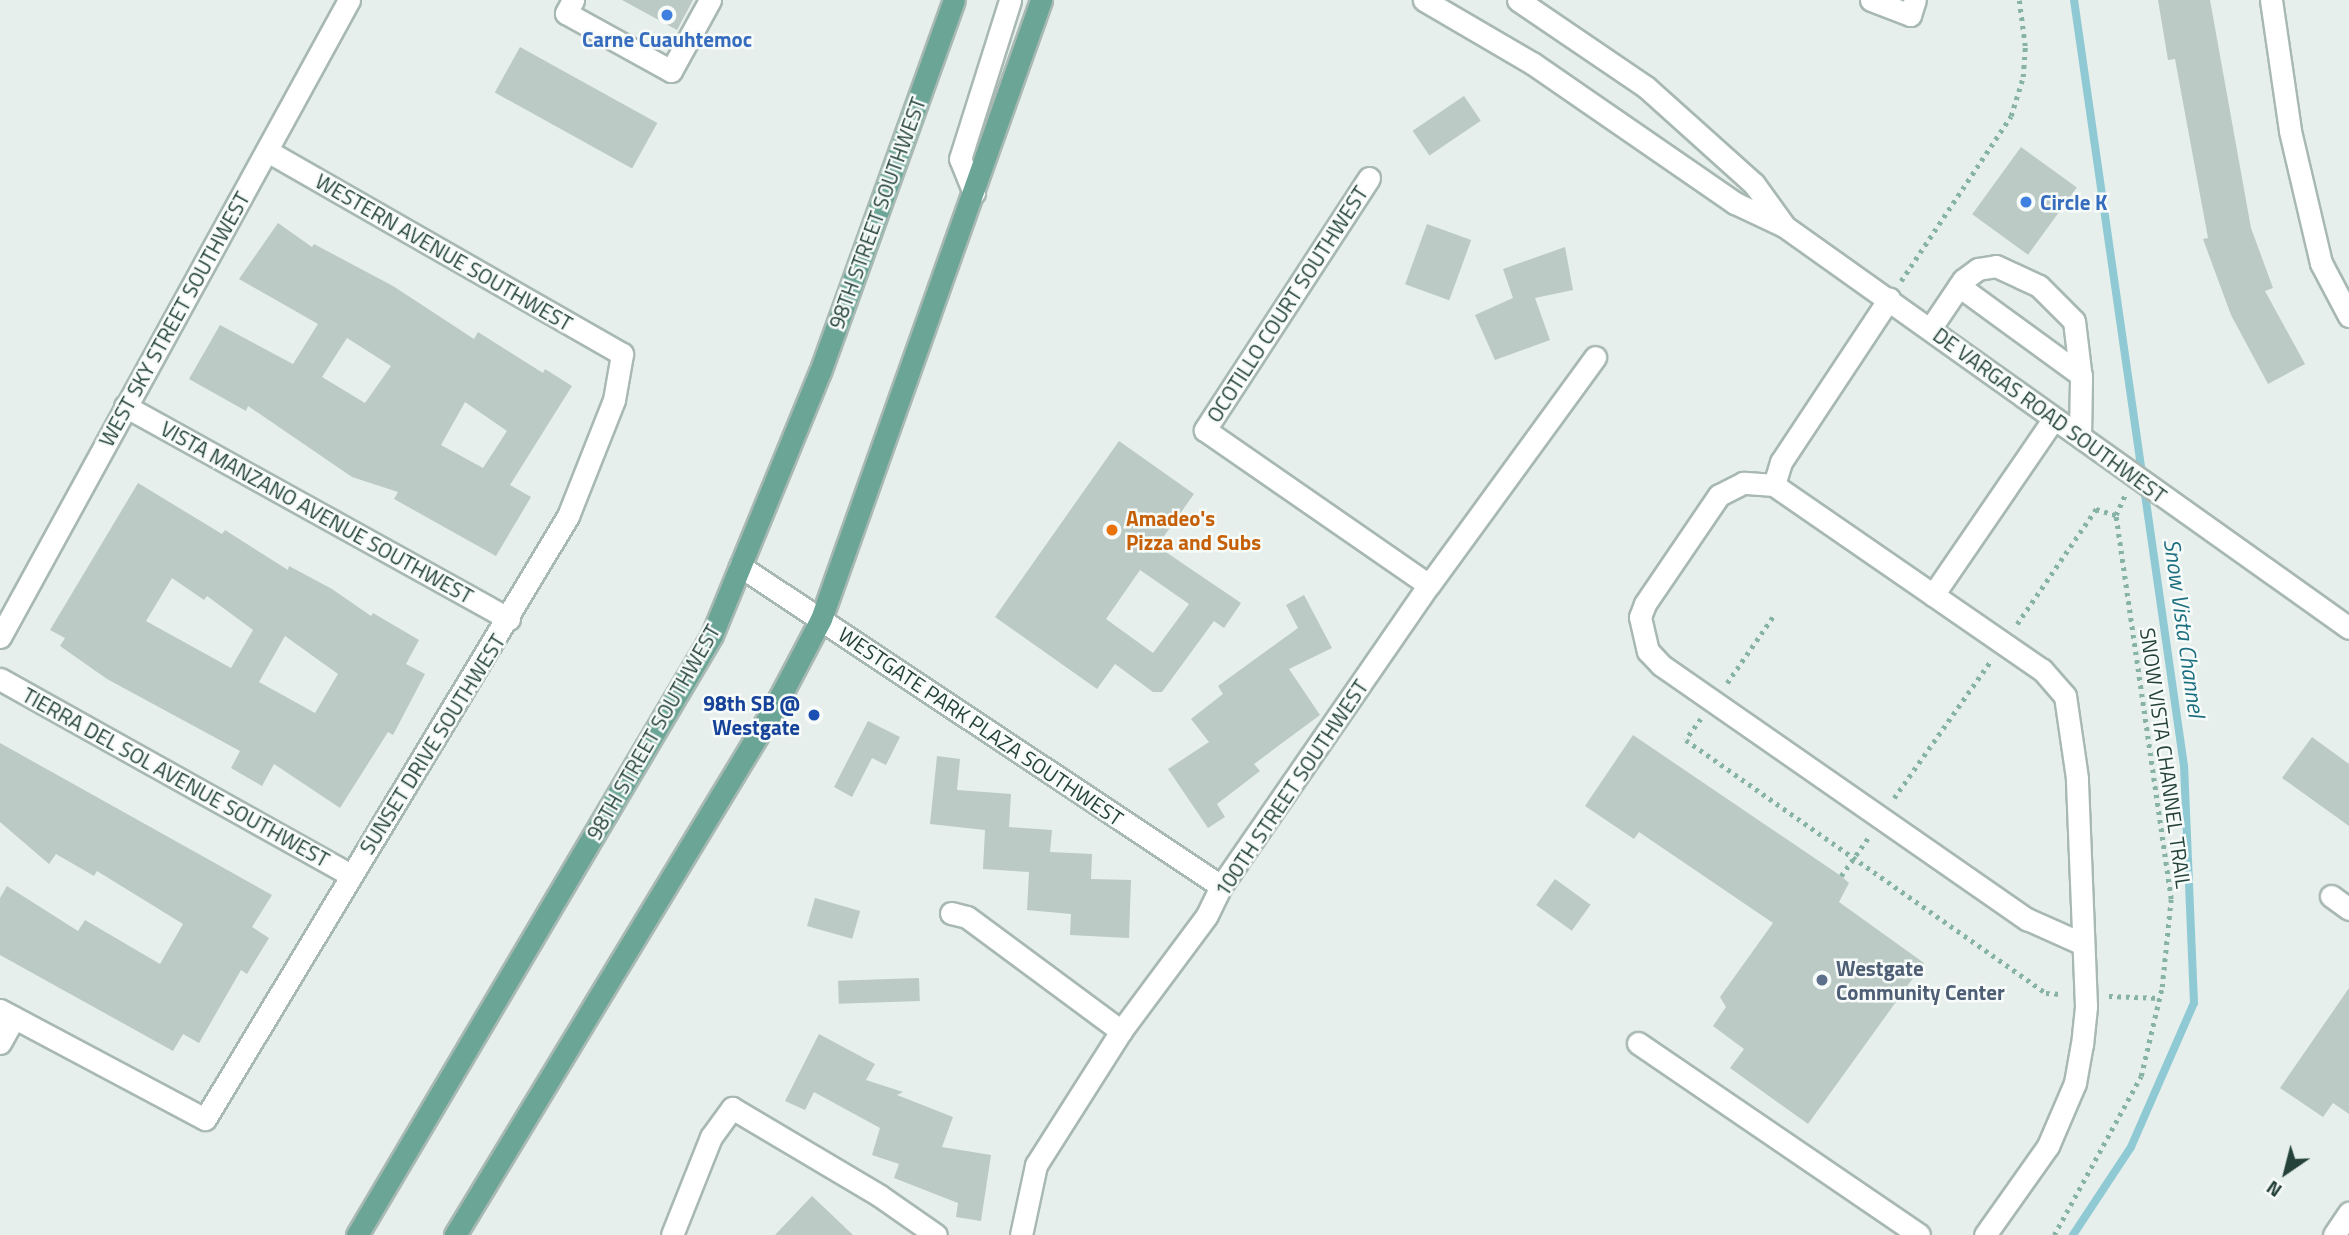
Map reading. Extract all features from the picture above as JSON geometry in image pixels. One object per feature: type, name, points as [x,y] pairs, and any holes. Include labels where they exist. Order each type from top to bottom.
[{"type":"main road","name":"98TH STREET SOUTHWEST","points":[[357,1235],[712,635],[820,372],[954,0]]},
{"type":"main road","points":[[455,1235],[773,710],[821,619],[1041,0]]},
{"type":"street","name":"WEST SKY STREET SOUTHWEST","points":[[0,638],[349,0]]},
{"type":"street","points":[[573,0],[566,13],[671,71],[710,0]]},
{"type":"street","points":[[974,193],[960,159],[1010,0]]},
{"type":"street","name":"DE VARGAS ROAD SOUTHWEST","points":[[1424,0],[1532,63],[1735,203],[1784,226],[2349,628]]},
{"type":"street","name":"DE VARGAS ROAD SOUTHWEST","points":[[1518,0],[1646,87],[1754,184],[1784,226]]},
{"type":"street","points":[[1871,0],[1910,15],[1915,0]]},
{"type":"street","points":[[2271,0],[2290,131],[2321,263],[2349,316]]},
{"type":"street","name":"WESTERN AVENUE SOUTHWEST","points":[[267,151],[622,354]]},
{"type":"street","name":"OCOTILLO COURT SOUTHWEST","points":[[1369,178],[1205,430],[1429,585]]},
{"type":"street","points":[[1930,329],[1959,286],[1978,269],[1996,266],[2039,286],[2074,321],[2081,375],[2084,439]]},
{"type":"street","points":[[1959,286],[2081,375]]},
{"type":"street","points":[[1774,485],[1782,462],[1889,299]]},
{"type":"street","name":"SUNSET DRIVE SOUTHWEST","points":[[7,1014],[205,1119],[509,619],[568,516],[614,400],[622,354]]},
{"type":"street","name":"100TH STREET SOUTHWEST","points":[[1021,1235],[1036,1165],[1121,1031],[1207,915],[1221,886],[1429,585],[1595,357]]},
{"type":"street","name":"VISTA MANZANO AVENUE SOUTHWEST","points":[[125,406],[509,619]]},
{"type":"street","points":[[1933,595],[2054,418]]},
{"type":"street","points":[[1985,1235],[2048,1146],[2075,1083],[2085,995],[2077,778],[2065,696],[2042,670],[1774,485],[1743,483],[1719,495],[1640,617],[1648,650],[1661,665],[2027,919],[2083,944]]},
{"type":"street","name":"WESTGATE PARK PLAZA SOUTHWEST","points":[[740,566],[1221,886]]},
{"type":"street","name":"TIERRA DEL SOL AVENUE SOUTHWEST","points":[[0,679],[351,875]]},
{"type":"street","points":[[2331,896],[2349,909]]},
{"type":"street","points":[[951,913],[967,917],[1121,1031]]},
{"type":"street","points":[[0,1044],[7,1014]]},
{"type":"street","points":[[1638,1043],[1919,1235]]},
{"type":"street","points":[[672,1235],[711,1137],[732,1108],[880,1196],[936,1235]]},
{"type":"street","points":[[2334,1235],[2349,1213]]},
{"type":"path","points":[[1889,299],[2011,117],[2023,77],[2025,46],[2019,0]]},
{"type":"path","points":[[1841,876],[2096,509],[2116,515],[2133,475]]},
{"type":"path","name":"SNOW VISTA CHANNEL TRAIL","points":[[2054,1235],[2141,1076],[2160,998],[2171,899],[2116,515]]},
{"type":"path","points":[[1774,615],[1686,740],[2046,993],[2160,998]]},
{"type":"building","name":"Carne Cuauhtemoc","points":[[622,0],[693,0],[677,30]]},
{"type":"building","points":[[2158,0],[2210,0],[2251,228],[2273,288],[2265,291],[2305,364],[2268,384],[2231,315],[2203,239],[2208,238],[2175,59],[2168,60]]},
{"type":"building","points":[[520,47],[657,123],[632,169],[495,92]]},
{"type":"building","points":[[1464,96],[1481,121],[1429,156],[1413,131]]},
{"type":"building","name":"Circle K","points":[[2021,147],[2077,188],[2028,255],[1972,214]]},
{"type":"building","points":[[278,223],[312,247],[314,244],[393,286],[474,339],[478,332],[543,373],[545,369],[572,386],[510,485],[531,497],[496,556],[394,499],[398,492],[352,477],[248,406],[246,411],[189,379],[220,325],[293,364],[318,324],[239,279]],"holes":[[[347,338],[391,366],[365,403],[322,377]],[[465,402],[507,431],[483,468],[441,445]]]},
{"type":"building","points":[[1427,224],[1471,240],[1449,300],[1405,284]]},
{"type":"building","points":[[1565,247],[1573,290],[1535,298],[1550,340],[1495,360],[1475,315],[1513,298],[1503,269]]},
{"type":"building","points":[[1119,441],[1194,494],[1157,546],[1241,603],[1224,628],[1214,621],[1162,692],[1153,692],[1115,664],[1097,689],[995,617]],"holes":[[[1140,570],[1189,604],[1153,653],[1106,619]]]},
{"type":"building","points":[[138,483],[222,534],[225,530],[288,570],[289,566],[332,589],[371,616],[373,613],[419,640],[406,664],[425,674],[393,735],[388,732],[340,808],[274,764],[262,786],[231,768],[240,751],[107,679],[60,646],[65,638],[50,630]],"holes":[[[172,578],[204,600],[207,596],[253,630],[231,668],[146,621]],[[285,636],[338,674],[315,713],[259,682]]]},
{"type":"building","points":[[1304,595],[1332,648],[1289,669],[1320,715],[1254,764],[1260,771],[1217,804],[1225,817],[1208,828],[1168,769],[1209,742],[1191,719],[1223,694],[1218,686],[1298,628],[1286,605]]},
{"type":"building","points":[[868,721],[900,737],[886,765],[872,758],[852,797],[834,787]]},
{"type":"building","name":"Westgate Community Center","points":[[1633,735],[1841,876],[1849,883],[1839,902],[1924,963],[1808,1124],[1730,1068],[1744,1049],[1713,1026],[1726,1007],[1720,997],[1773,923],[1639,832],[1634,839],[1585,806]]},
{"type":"building","points":[[2312,737],[2349,764],[2349,826],[2282,778]]},
{"type":"building","points":[[0,743],[272,895],[252,927],[269,938],[247,974],[241,970],[199,1043],[183,1034],[173,1051],[0,955],[0,898],[7,886],[78,931],[85,920],[160,964],[183,924],[97,871],[94,876],[56,854],[49,864],[0,822]]},
{"type":"building","points":[[937,756],[960,759],[957,790],[1011,794],[1009,827],[1052,830],[1050,852],[1092,854],[1091,879],[1131,880],[1129,938],[1070,935],[1071,914],[1027,910],[1029,872],[983,869],[985,830],[930,824]]},
{"type":"building","points":[[1555,879],[1591,905],[1572,931],[1536,905]]},
{"type":"building","points":[[815,898],[860,911],[852,939],[807,926]]},
{"type":"building","points":[[919,978],[920,1001],[839,1004],[838,981]]},
{"type":"building","points":[[2349,988],[2349,1114],[2333,1103],[2323,1117],[2280,1088]]},
{"type":"building","points":[[819,1034],[875,1064],[866,1080],[903,1092],[897,1095],[953,1117],[942,1147],[991,1155],[981,1221],[956,1217],[958,1203],[894,1178],[899,1164],[872,1155],[880,1128],[814,1092],[805,1110],[785,1101]]},
{"type":"building","points":[[812,1196],[853,1235],[775,1235]]},
{"type":"waterway","name":"Snow Vista Channel","points":[[2073,1235],[2131,1147],[2194,1003],[2184,766],[2074,0]]},
{"type":"place","name":"Carne Cuauhtemoc","points":[[667,15]]},
{"type":"place","name":"Circle K","points":[[2026,202]]},
{"type":"place","name":"Amadeo's Pizza and Subs","points":[[1112,530]]},
{"type":"place","name":"98th SB @ Westgate","points":[[814,715]]},
{"type":"place","name":"Westgate Community Center","points":[[1822,980]]}]
